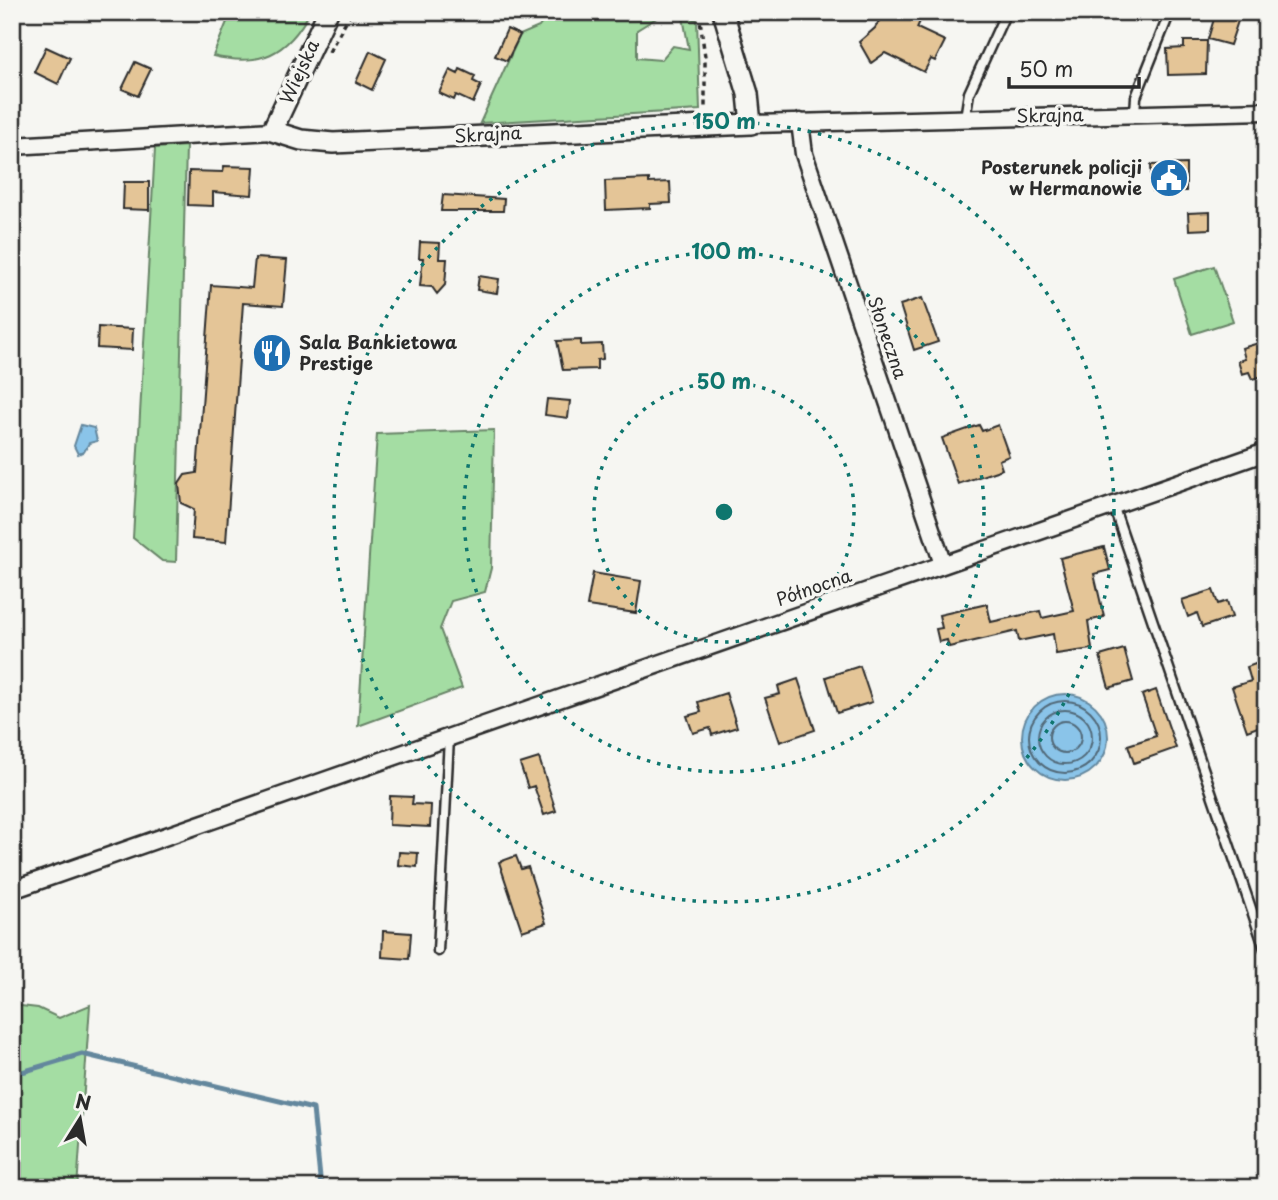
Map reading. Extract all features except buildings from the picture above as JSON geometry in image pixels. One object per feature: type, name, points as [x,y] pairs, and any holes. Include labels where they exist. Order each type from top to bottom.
[{"type":"street","name":"Wiejska","points":[[272,131],[328,12]]},
{"type":"street","points":[[723,12],[748,94],[751,124]]},
{"type":"street","name":"Skrajna","points":[[12,146],[272,131],[301,140],[333,143],[800,122],[1266,111]]},
{"type":"street","name":"Słoneczna","points":[[800,122],[809,167],[943,564]]},
{"type":"street","name":"Północna","points":[[12,890],[449,735],[1266,452]]},
{"type":"lane","points":[[965,118],[969,93],[1006,12]]},
{"type":"lane","points":[[1135,114],[1136,97],[1170,12]]},
{"type":"lane","points":[[1113,505],[1266,952]]},
{"type":"lane","points":[[439,951],[449,735]]},
{"type":"path","points":[[699,12],[705,57],[705,126]]},
{"type":"green space","points":[[231,12],[246,12],[258,18],[261,12],[310,12],[292,39],[282,48],[258,58],[245,60],[213,56]]},
{"type":"green space","points":[[550,12],[666,12],[637,30],[637,58],[661,60],[673,46],[689,49],[682,12],[689,12],[690,18],[697,20],[700,110],[480,123],[520,35],[539,27]]},
{"type":"green space","points":[[186,146],[176,562],[162,561],[133,538],[155,148]]},
{"type":"green space","points":[[1214,266],[1233,321],[1192,334],[1174,279]]},
{"type":"green space","points":[[494,430],[491,568],[485,592],[451,601],[440,629],[462,688],[358,726],[377,434]]},
{"type":"green space","points":[[12,1005],[38,1008],[59,1018],[90,1005],[77,1188],[12,1188]]},
{"type":"water","points":[[81,425],[94,428],[97,441],[89,443],[84,452],[78,454],[74,446]]},
{"type":"water","points":[[1065,694],[1081,698],[1095,707],[1104,721],[1108,737],[1104,753],[1095,767],[1081,776],[1065,780],[1049,776],[1035,767],[1026,753],[1022,737],[1026,721],[1035,707],[1049,698]]},
{"type":"waterway","points":[[12,1075],[82,1054],[313,1109],[321,1188]]},
{"type":"place","name":"Posterunek policji w Hermanowie","points":[[1169,178]]},
{"type":"place","name":"Sala Bankietowa Prestige","points":[[272,353]]}]
